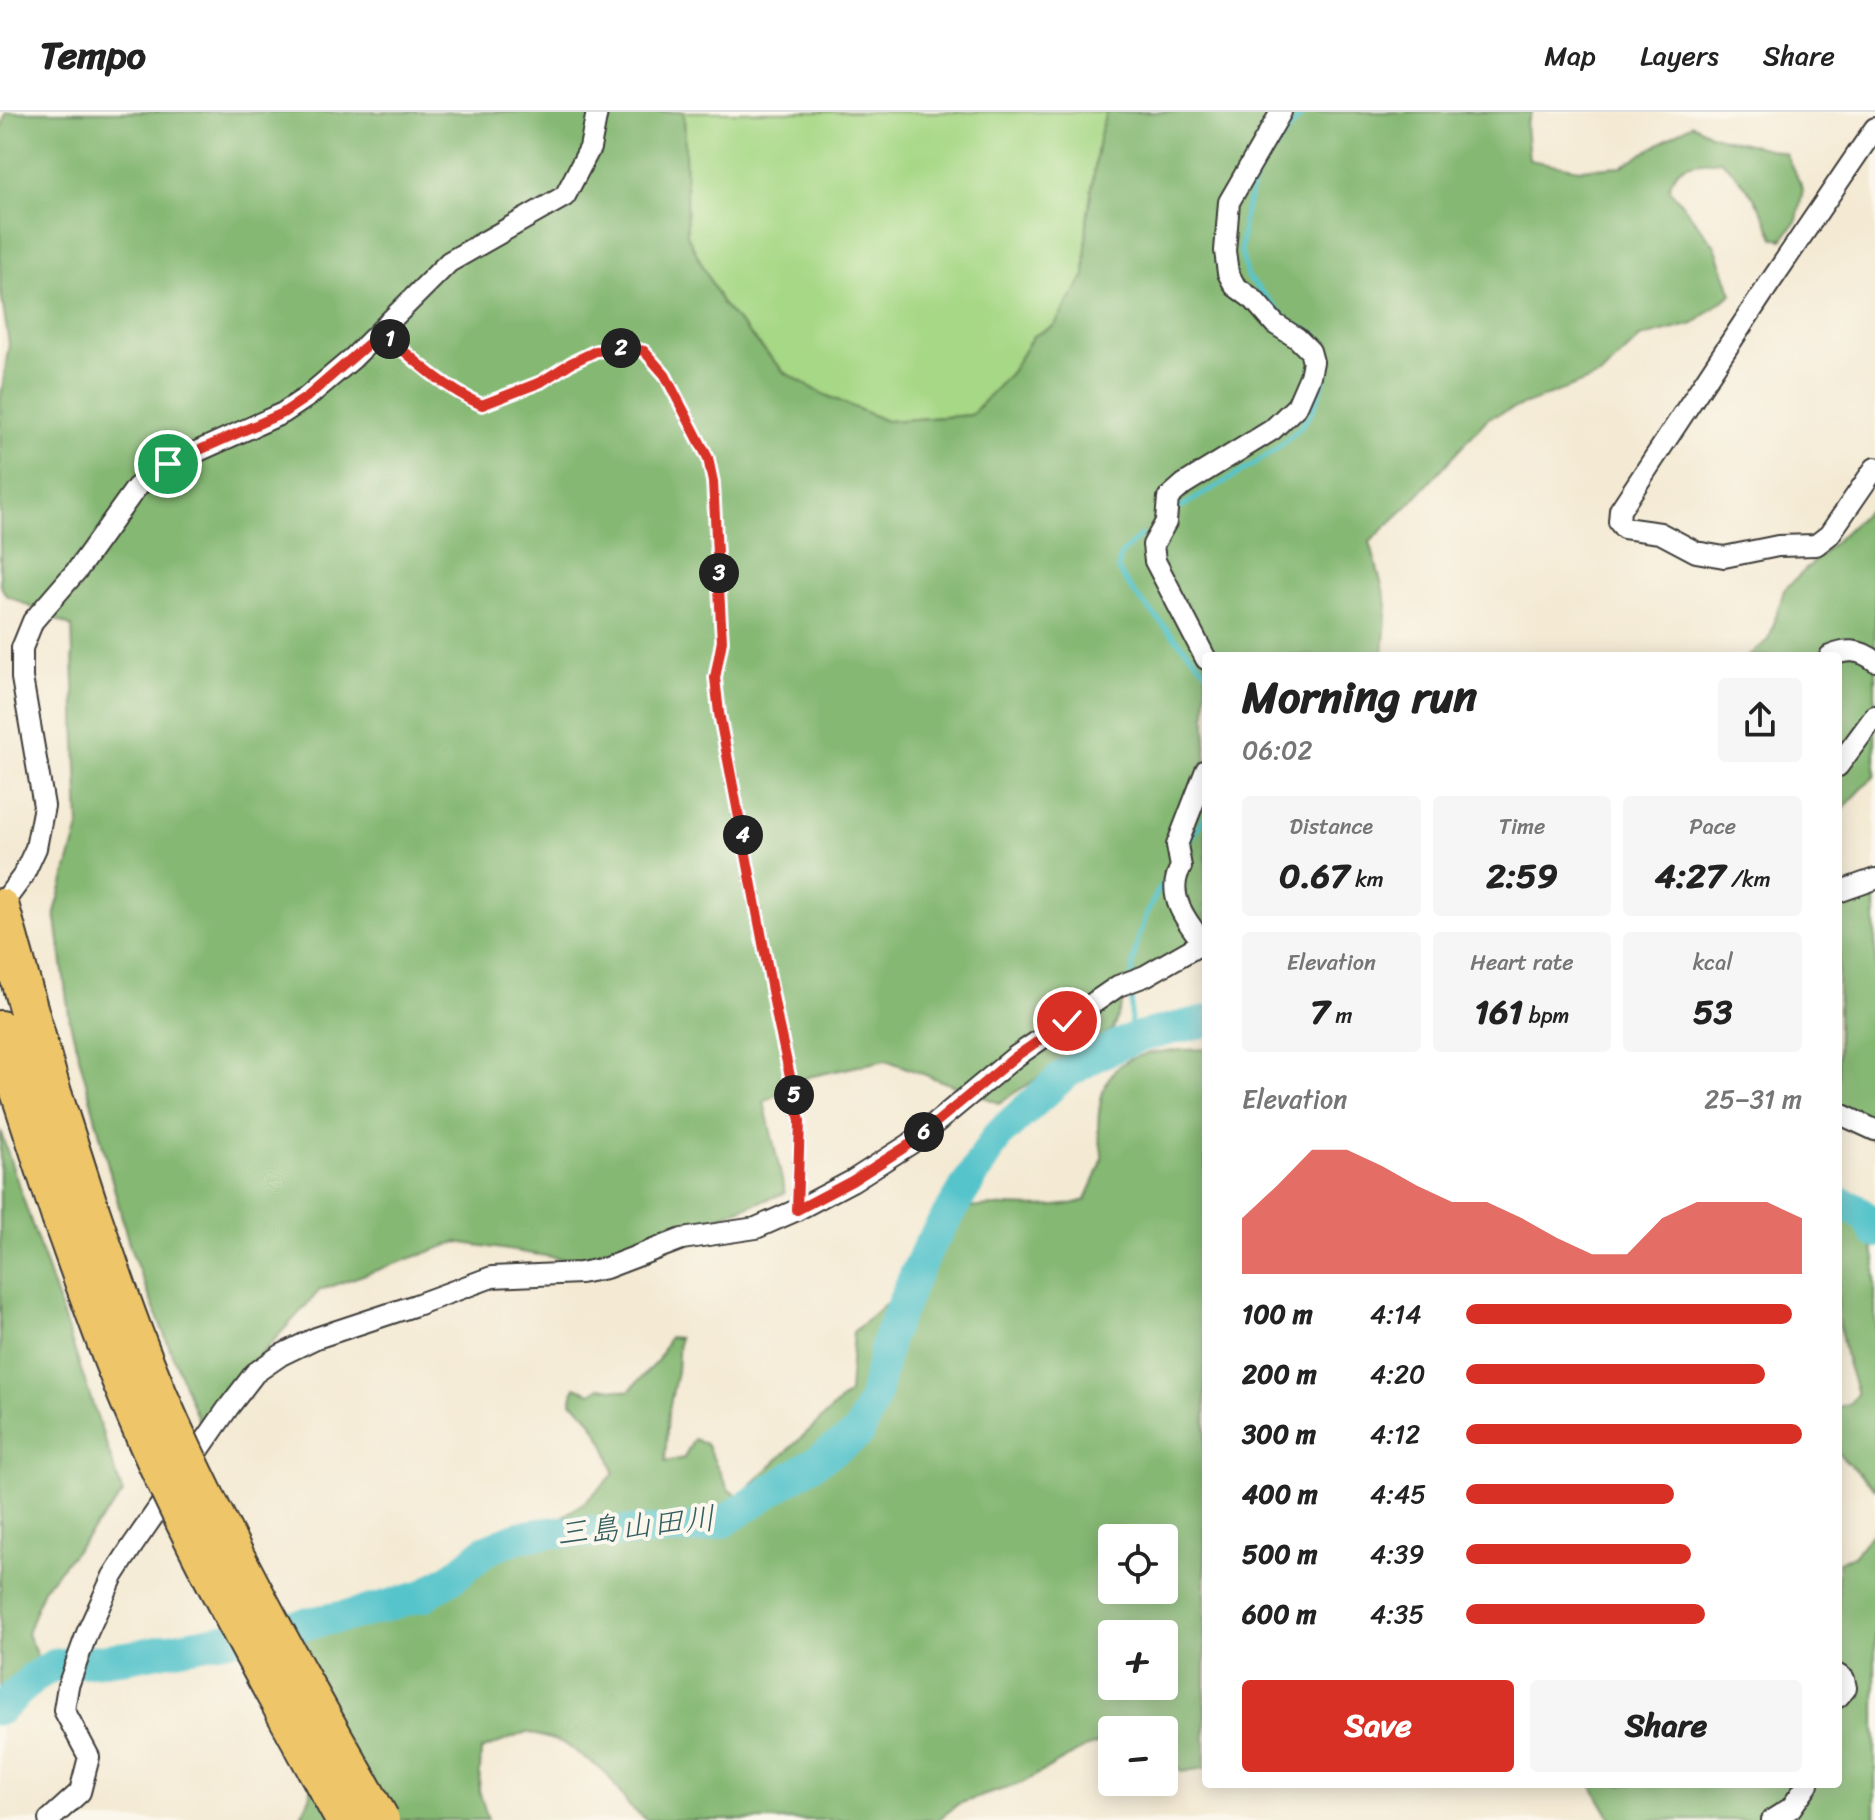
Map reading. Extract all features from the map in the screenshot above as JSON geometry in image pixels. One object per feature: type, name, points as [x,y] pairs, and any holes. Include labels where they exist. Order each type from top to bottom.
[{"type":"highway","points":[[0,908],[51,1090],[75,1213],[116,1367],[164,1475],[253,1654],[345,1820]]},
{"type":"highway","points":[[0,1030],[22,1101]]},
{"type":"highway","points":[[0,1041],[22,1101],[136,1342],[182,1450],[280,1643],[380,1820]]},
{"type":"street","points":[[0,908],[23,876],[36,848],[44,806],[22,678],[22,648],[33,621],[78,569],[146,478],[168,464],[283,413],[307,397],[382,332],[449,262],[565,196],[590,148],[597,112]]},
{"type":"street","points":[[1202,662],[1155,561],[1153,545],[1166,522],[1168,498],[1184,484],[1272,430],[1297,406],[1313,362],[1310,351],[1297,338],[1275,324],[1254,300],[1235,286],[1228,273],[1225,251],[1229,202],[1281,112]]},
{"type":"street","points":[[1875,128],[1620,510],[1619,522],[1624,528],[1660,533],[1696,552],[1711,556],[1724,557],[1778,546],[1816,545],[1829,535],[1875,468]]},
{"type":"street","points":[[1839,652],[1855,650],[1875,661]]},
{"type":"street","points":[[1842,761],[1875,716]]},
{"type":"street","points":[[1202,780],[1177,845],[1181,867],[1177,872],[1176,886],[1177,907],[1202,938]]},
{"type":"street","points":[[1842,891],[1875,879]]},
{"type":"street","points":[[49,1820],[80,1792],[89,1757],[64,1710],[68,1686],[87,1633],[113,1576],[255,1373],[281,1355],[316,1338],[492,1277],[580,1273],[606,1268],[682,1239],[756,1228],[797,1210],[852,1181],[910,1144],[1015,1057],[1118,986],[1145,976],[1202,942]]},
{"type":"street","points":[[1842,1115],[1875,1130]]},
{"type":"street","points":[[1772,1820],[1791,1808],[1805,1788]]},
{"type":"lane","points":[[382,332],[427,371],[482,405],[541,382],[596,351],[629,348],[644,351],[665,375],[708,458],[713,482],[722,641],[715,678],[778,1022],[800,1121],[797,1210]]},
{"type":"green space","points":[[6,112],[684,112],[687,235],[722,304],[784,372],[823,394],[886,421],[971,415],[1011,372],[1033,336],[1054,326],[1085,276],[1087,221],[1106,112],[1532,112],[1526,125],[1529,160],[1580,169],[1622,166],[1692,124],[1712,135],[1785,153],[1803,189],[1797,220],[1782,240],[1774,238],[1752,196],[1721,160],[1695,163],[1676,172],[1669,188],[1715,246],[1732,294],[1693,324],[1640,338],[1600,376],[1488,418],[1407,507],[1370,542],[1387,604],[1383,652],[1202,652],[1202,957],[1125,995],[1113,1029],[999,1103],[886,1060],[808,1077],[764,1102],[785,1193],[590,1263],[457,1242],[320,1290],[199,1422],[130,1248],[70,1022],[55,912],[79,827],[72,627],[6,595],[0,585],[0,402],[9,344],[0,287],[0,135]]},
{"type":"green space","points":[[684,112],[1106,112],[1087,221],[1085,276],[1054,326],[1033,336],[1011,372],[971,415],[886,421],[823,394],[784,372],[722,304],[687,235]]},
{"type":"green space","points":[[1875,508],[1875,775],[1842,810],[1842,652],[1753,652],[1769,640],[1784,590],[1866,512]]},
{"type":"green space","points":[[1842,892],[1855,900],[1875,893],[1875,1142],[1842,1120]]},
{"type":"green space","points":[[1202,1049],[1202,1768],[1181,1772],[1178,1767],[1178,1716],[1098,1716],[1098,1744],[1022,1783],[958,1804],[938,1820],[647,1820],[630,1807],[606,1773],[563,1743],[527,1732],[481,1750],[479,1790],[488,1820],[299,1820],[310,1797],[325,1696],[306,1659],[305,1638],[346,1631],[383,1609],[482,1567],[584,1503],[614,1474],[609,1455],[598,1434],[585,1414],[571,1402],[575,1387],[591,1393],[600,1387],[629,1391],[658,1360],[669,1337],[679,1338],[677,1371],[668,1414],[665,1462],[684,1458],[694,1439],[706,1444],[729,1490],[739,1496],[849,1393],[853,1332],[929,1266],[962,1210],[993,1206],[1056,1206],[1086,1200],[1102,1159],[1098,1127],[1107,1082],[1116,1069],[1144,1054]]},
{"type":"green space","points":[[0,1130],[123,1494],[43,1589],[27,1634],[39,1660],[0,1700]]},
{"type":"green space","points":[[1842,1209],[1868,1224],[1875,1260],[1875,1489],[1842,1457],[1842,1406],[1850,1403],[1857,1394],[1842,1338]]},
{"type":"green space","points":[[1875,1529],[1875,1820],[1612,1820],[1593,1788],[1842,1788],[1842,1560],[1853,1556]]},
{"type":"waterway","points":[[1180,508],[1280,446],[1307,419],[1322,388],[1329,355],[1316,335],[1288,321],[1247,276],[1241,251],[1243,221],[1257,171],[1304,112]]},
{"type":"waterway","points":[[1141,535],[1120,556],[1118,570],[1135,594],[1202,667]]},
{"type":"waterway","points":[[1184,852],[1202,822]]},
{"type":"waterway","points":[[1132,976],[1144,922],[1169,873]]},
{"type":"waterway","points":[[1130,1040],[1132,986]]},
{"type":"waterway","name":"三島山田川","points":[[0,1709],[34,1677],[54,1665],[127,1657],[289,1627],[361,1613],[423,1596],[456,1575],[486,1550],[518,1537],[554,1532],[698,1528],[723,1522],[858,1434],[874,1399],[888,1338],[915,1275],[930,1244],[998,1135],[1065,1074],[1097,1055],[1134,1038],[1202,1022]]},
{"type":"waterway","name":"三島山田川","points":[[1842,1204],[1860,1213],[1875,1232]]},
{"type":"route","points":[[168,464],[283,413],[307,397],[382,332],[427,371],[482,405],[541,382],[596,351],[629,348],[644,351],[665,375],[708,458],[713,482],[722,641],[715,678],[719,713],[800,1121],[797,1210],[852,1181],[910,1144],[1015,1057],[1067,1021]]}]
